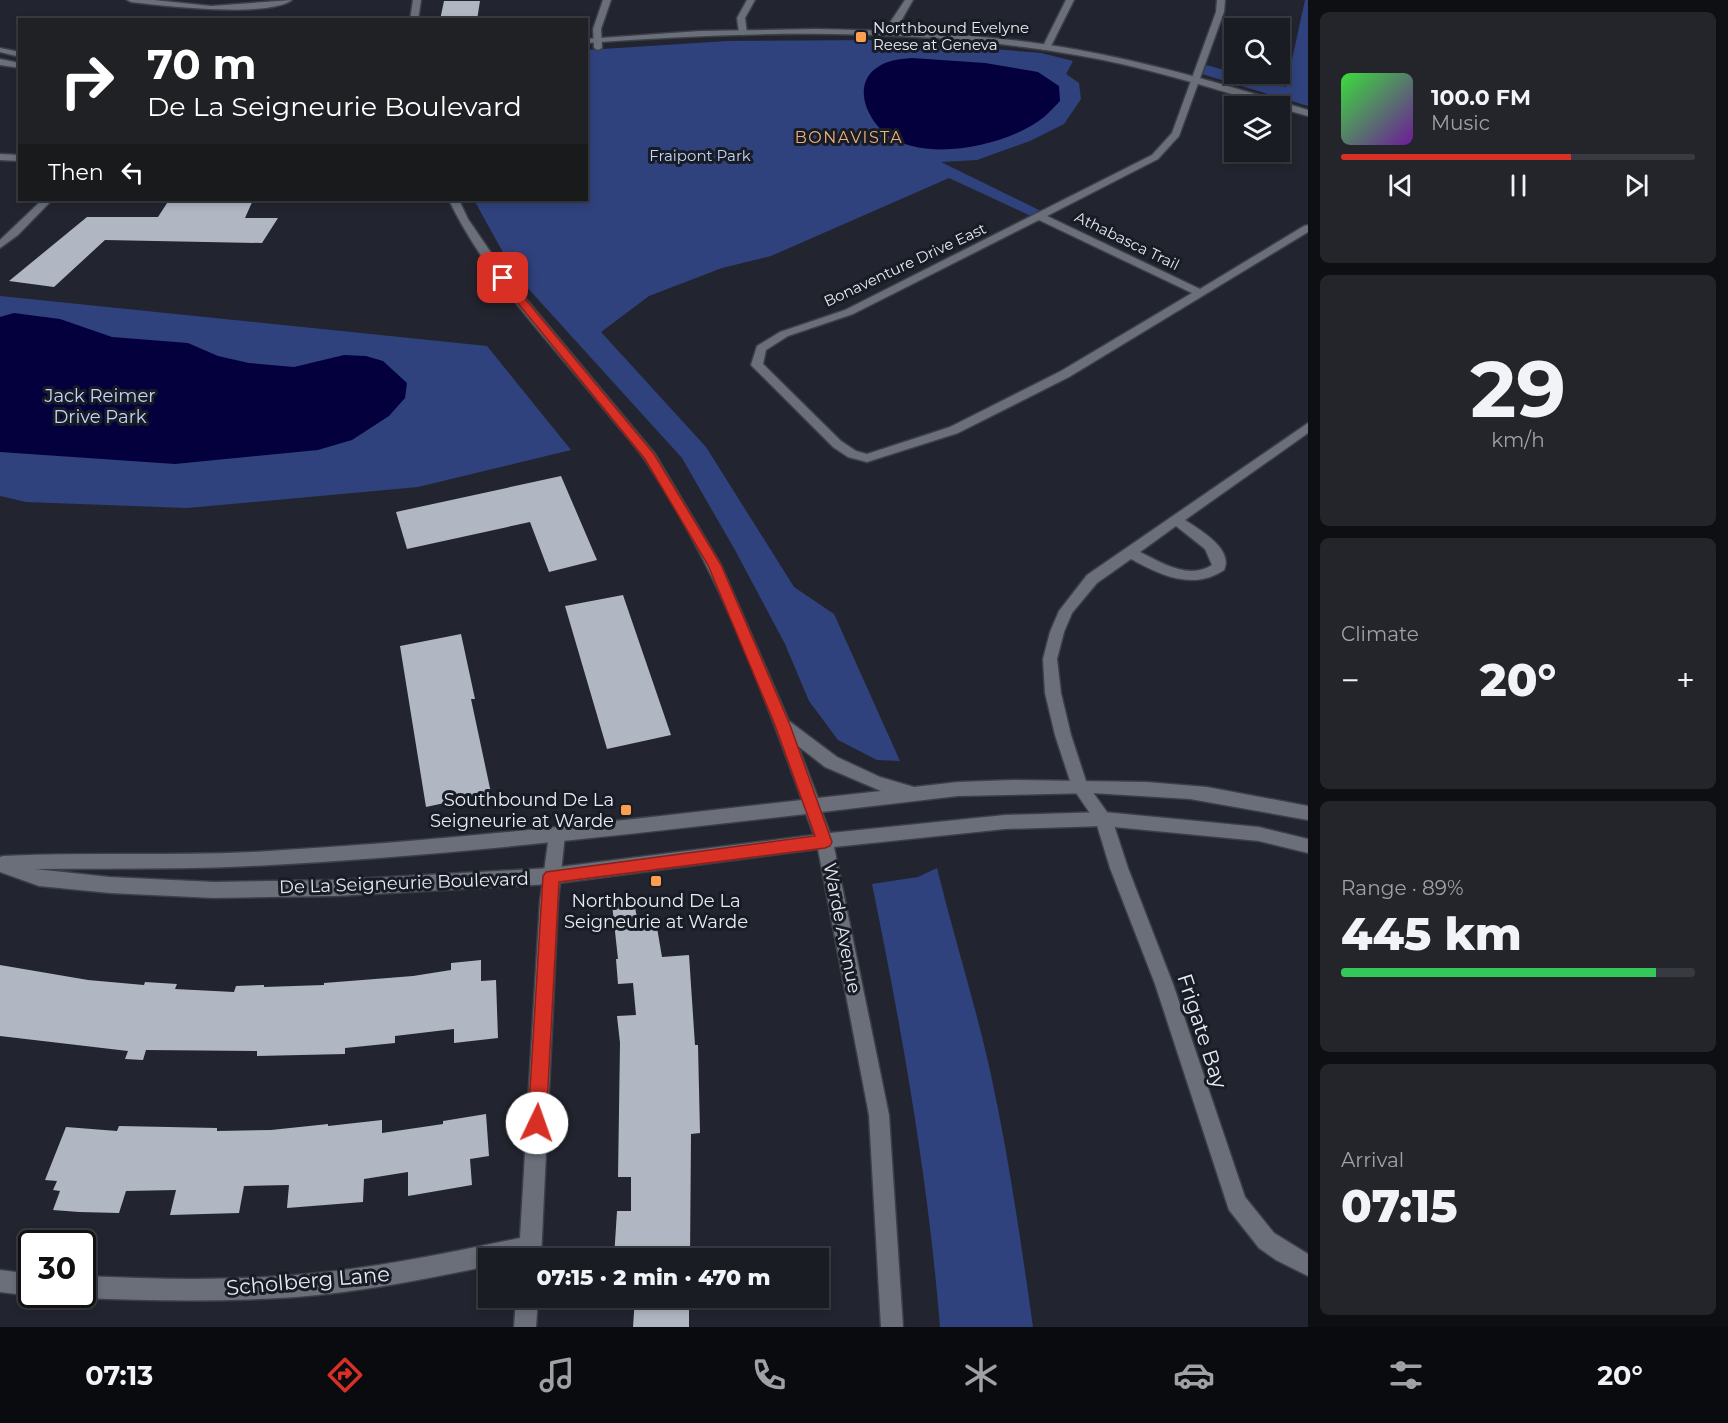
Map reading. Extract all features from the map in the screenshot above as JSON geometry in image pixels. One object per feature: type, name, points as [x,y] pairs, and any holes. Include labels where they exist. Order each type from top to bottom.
[{"type":"street","points":[[131,0],[211,8],[280,3],[288,0]]},
{"type":"street","points":[[414,18],[417,0]]},
{"type":"street","points":[[597,44],[596,21],[608,0]]},
{"type":"street","points":[[743,33],[741,18],[751,0]]},
{"type":"street","points":[[890,33],[909,0]]},
{"type":"street","points":[[1046,48],[1070,0]]},
{"type":"street","name":"Bonaventure Drive East","points":[[1221,0],[1220,12],[1176,134],[1155,157],[1042,217],[849,312],[784,334],[761,348],[757,365],[837,444],[852,453],[867,458],[954,430],[1065,374],[1308,228]]},
{"type":"street","points":[[204,18],[211,8]]},
{"type":"street","points":[[588,42],[597,44],[743,33],[890,33],[978,39],[1046,48],[1195,80],[1308,114]]},
{"type":"street","points":[[588,48],[597,44]]},
{"type":"street","points":[[0,50],[18,54]]},
{"type":"street","points":[[0,62],[18,66]]},
{"type":"street","points":[[0,157],[18,159]]},
{"type":"street","points":[[0,245],[46,201]]},
{"type":"street","name":"Warde Avenue","points":[[454,201],[463,219],[503,278],[650,457],[714,565],[783,725],[825,842],[879,1115],[892,1327]]},
{"type":"street","name":"Athabasca Trail","points":[[1042,217],[1198,292]]},
{"type":"street","name":"Frigate Bay","points":[[1308,427],[1092,579],[1066,611],[1057,632],[1050,659],[1053,693],[1063,735],[1080,787],[1104,819],[1119,868],[1164,984],[1236,1203],[1256,1233],[1283,1254],[1308,1265]]},
{"type":"street","points":[[1130,552],[1168,570],[1186,575],[1203,577],[1212,573],[1219,567],[1220,560],[1214,549],[1176,520]]},
{"type":"street","points":[[783,725],[831,762],[876,783],[916,794]]},
{"type":"street","name":"De La Seigneurie Boulevard","points":[[0,864],[53,860],[252,859],[557,835],[916,794],[1024,786],[1173,790],[1244,800],[1308,813]]},
{"type":"street","name":"De La Seigneurie Boulevard","points":[[0,864],[39,878],[110,885],[214,890],[336,888],[551,876],[1005,822],[1104,819],[1260,834],[1308,846]]},
{"type":"street","points":[[530,1248],[551,876],[557,835]]},
{"type":"street","name":"Scholberg Lane","points":[[96,1287],[221,1289],[297,1286],[478,1260]]},
{"type":"street","points":[[0,1281],[18,1283]]},
{"type":"street","points":[[525,1327],[526,1308]]},
{"type":"green space","points":[[1305,0],[1308,0],[1308,106],[1290,101],[1290,96],[1275,96],[1235,84],[1275,84],[1286,87],[1287,84],[1290,84],[1290,69]]},
{"type":"green space","name":"Fraipont Park","points":[[882,40],[1041,53],[1073,61],[1066,74],[1079,83],[1081,99],[1064,124],[1030,141],[977,160],[941,162],[1041,211],[1031,216],[949,178],[771,256],[722,268],[649,296],[601,332],[706,447],[794,587],[834,614],[900,761],[877,760],[838,740],[809,701],[785,644],[682,458],[515,274],[475,201],[588,201],[588,50],[727,41]]},
{"type":"green space","points":[[1206,65],[1224,70],[1224,81],[1202,74]]},
{"type":"green space","name":"Jack Reimer Drive Park","points":[[0,296],[487,346],[571,450],[418,487],[187,508],[26,502],[0,496]]},
{"type":"green space","points":[[937,868],[991,1075],[1009,1169],[1033,1327],[940,1327],[929,1215],[913,1104],[872,884],[918,877]]},
{"type":"shaded area","points":[[912,58],[985,63],[1038,72],[1059,86],[1060,101],[1044,117],[1028,127],[988,143],[966,148],[944,149],[922,148],[903,143],[886,134],[872,118],[864,99],[864,89],[866,80],[881,65]]},
{"type":"shaded area","points":[[14,313],[60,319],[112,337],[188,343],[218,356],[249,363],[294,367],[344,355],[366,356],[383,361],[407,383],[405,398],[389,416],[352,440],[318,450],[175,464],[0,452],[0,317]]},
{"type":"building","points":[[444,1],[480,1],[477,18],[440,18]]},
{"type":"building","points":[[168,201],[253,201],[245,218],[278,218],[262,243],[105,240],[54,287],[9,281],[87,217],[158,217]]},
{"type":"building","points":[[561,476],[597,560],[549,572],[530,522],[407,549],[396,512]]},
{"type":"building","points":[[623,595],[671,735],[607,749],[565,606]]},
{"type":"building","points":[[461,634],[475,699],[471,699],[491,793],[426,807],[400,646]]},
{"type":"building","points":[[634,902],[637,918],[655,916],[662,957],[689,955],[695,1045],[698,1045],[700,1133],[691,1134],[690,1248],[615,1248],[617,1211],[631,1211],[631,1177],[618,1177],[620,1043],[617,1016],[636,1015],[633,983],[618,984],[616,959],[618,959],[612,904]]},
{"type":"building","points":[[481,960],[481,981],[496,980],[498,1038],[454,1043],[454,1029],[395,1036],[395,1043],[345,1048],[345,1054],[257,1056],[257,1051],[146,1050],[143,1060],[125,1059],[128,1051],[0,1036],[0,965],[88,980],[144,985],[145,982],[177,984],[175,989],[234,992],[236,986],[324,985],[324,983],[413,976],[451,970],[451,963]]},
{"type":"building","points":[[486,1114],[489,1156],[470,1159],[472,1185],[408,1196],[408,1172],[364,1179],[363,1202],[287,1208],[289,1185],[244,1186],[239,1213],[170,1215],[176,1190],[126,1191],[119,1213],[79,1212],[53,1210],[60,1191],[53,1190],[57,1181],[45,1180],[66,1127],[117,1131],[119,1126],[217,1128],[217,1131],[271,1130],[382,1120],[382,1133],[443,1124],[443,1121]]},
{"type":"building","points":[[634,1308],[689,1308],[689,1327],[633,1327]]},
{"type":"place","name":"Northbound Evelyne Reese at Geneva","points":[[861,37]]},
{"type":"place","name":"Southbound De La Seigneurie at Warde","points":[[626,810]]},
{"type":"place","name":"Northbound De La Seigneurie at Warde","points":[[656,881]]},
{"type":"district","name":"BONAVISTA","points":[[849,137]]},
{"type":"route","points":[[503,278],[650,457],[714,565],[783,725],[825,842],[551,876],[537,1123]]}]
